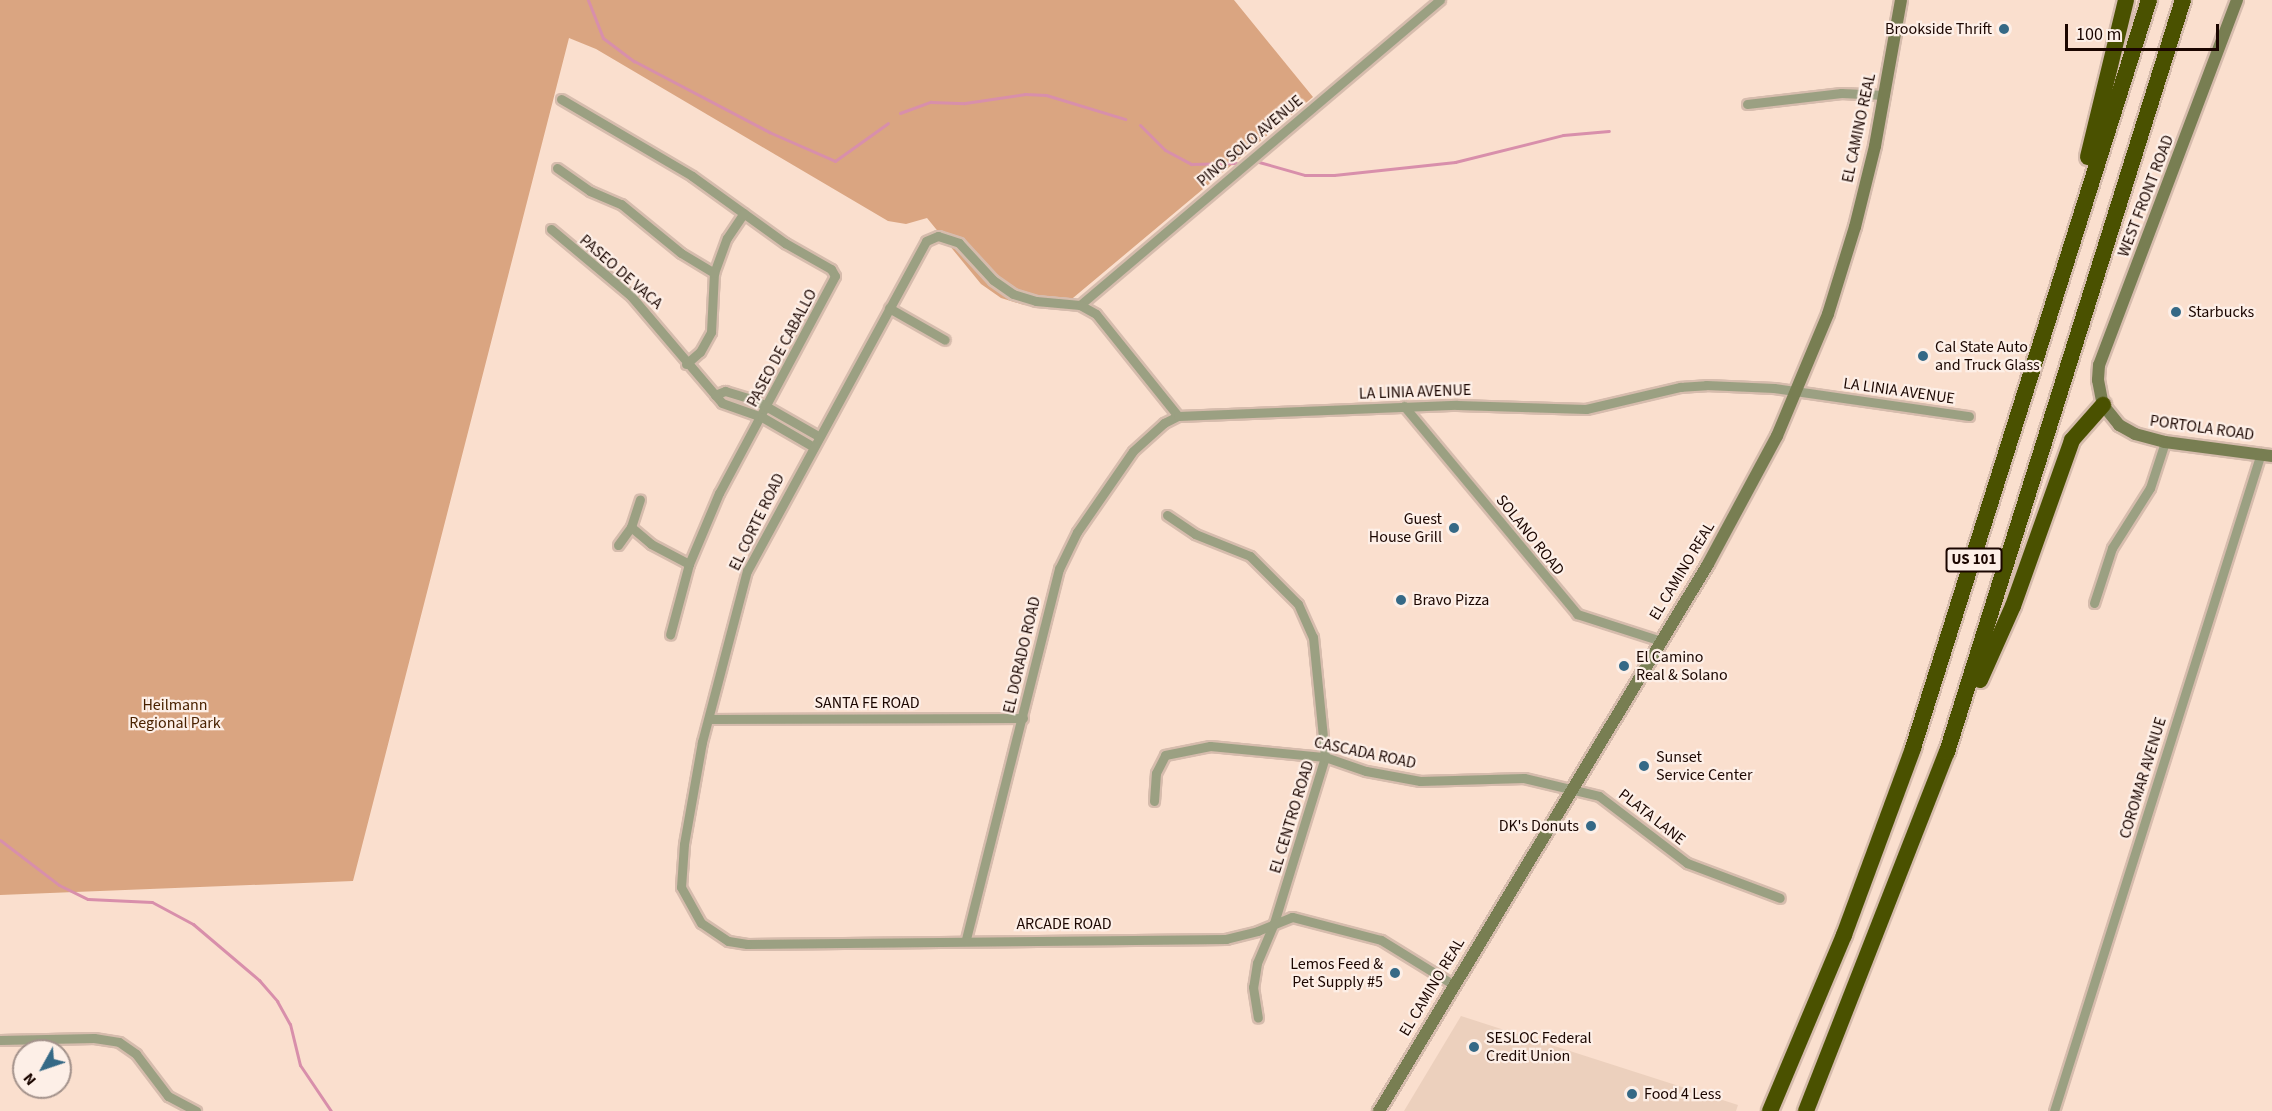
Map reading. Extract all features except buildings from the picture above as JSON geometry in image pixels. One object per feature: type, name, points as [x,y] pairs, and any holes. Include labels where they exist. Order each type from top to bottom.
[{"type":"highway","points":[[2063,272],[2126,0]]},
{"type":"highway","name":"US 101","points":[[1770,1111],[1852,914],[1913,748],[2149,0]]},
{"type":"highway","name":"US 101","points":[[1806,1111],[1947,752],[2183,0]]},
{"type":"highway","points":[[1947,752],[2013,606],[2072,440],[2103,405]]},
{"type":"main road","name":"EL CAMINO REAL","points":[[1379,1111],[1744,501],[1797,392],[1848,252],[1885,95],[1901,0]]},
{"type":"main road","name":"WEST FRONT ROAD","points":[[2103,405],[2098,380],[2099,365],[2237,0]]},
{"type":"main road","name":"PORTOLA ROAD","points":[[2103,405],[2119,425],[2135,434],[2165,442],[2269,453]]},
{"type":"street","name":"PINO SOLO AVENUE","points":[[1080,305],[1440,0]]},
{"type":"street","points":[[1748,104],[1841,93],[1885,95]]},
{"type":"street","name":"PASEO DE CABALLO","points":[[561,99],[660,156],[785,243],[831,269],[835,276],[768,406],[719,493],[689,564],[670,635]]},
{"type":"street","points":[[557,168],[590,191],[621,204],[681,253],[714,273]]},
{"type":"street","points":[[686,364],[700,352],[711,332],[714,273],[727,238],[744,213]]},
{"type":"street","name":"PASEO DE VACA","points":[[550,229],[631,296],[686,364],[722,403],[762,417],[812,446]]},
{"type":"street","name":"EL CORTE ROAD","points":[[681,887],[691,802],[702,742],[711,719],[747,571],[812,446],[926,241],[934,237],[959,243],[993,280],[1013,294],[1036,301],[1080,305]]},
{"type":"street","points":[[1080,305],[1107,324],[1178,416]]},
{"type":"street","points":[[889,308],[945,340]]},
{"type":"street","name":"LA LINIA AVENUE","points":[[1178,416],[1404,406],[1586,409],[1680,387],[1706,385],[1797,392],[1969,416]]},
{"type":"street","points":[[715,394],[724,391],[768,406],[818,436]]},
{"type":"street","name":"SOLANO ROAD","points":[[1404,406],[1577,614],[1662,641]]},
{"type":"street","name":"EL DORADO ROAD","points":[[966,939],[1023,718],[1054,584],[1066,552],[1133,451],[1164,423],[1178,416]]},
{"type":"street","points":[[786,430],[792,419]]},
{"type":"street","points":[[2094,603],[2112,548],[2150,488],[2165,442]]},
{"type":"street","name":"COROMAR AVENUE","points":[[2054,1111],[2269,453]]},
{"type":"street","points":[[618,545],[631,527],[640,499]]},
{"type":"street","name":"EL CENTRO ROAD","points":[[1167,514],[1196,534],[1250,556],[1305,614],[1313,637],[1325,758],[1274,922],[1257,963],[1253,987],[1258,1018]]},
{"type":"street","points":[[631,527],[658,548],[689,564]]},
{"type":"street","name":"SANTA FE ROAD","points":[[711,719],[1023,718]]},
{"type":"street","name":"CASCADA ROAD","points":[[1154,801],[1160,761],[1177,749],[1227,746],[1325,758],[1390,777],[1420,781],[1524,778],[1572,789]]},
{"type":"street","name":"PLATA LANE","points":[[1572,789],[1610,803],[1650,838],[1687,862],[1780,898]]},
{"type":"street","name":"ARCADE ROAD","points":[[681,887],[701,923],[728,941],[1226,939],[1258,932],[1274,922],[1292,917],[1381,940],[1454,985]]},
{"type":"street","points":[[0,1040],[94,1038],[119,1042],[135,1054],[168,1096],[196,1111]]},
{"type":"shaded area","points":[[1461,1016],[1738,1105],[1736,1111],[1404,1111]]},
{"type":"green space","name":"Heilmann Regional Park","points":[[0,0],[1234,0],[1313,97],[1061,308],[1024,305],[1001,298],[981,284],[927,218],[906,224],[888,221],[596,49],[569,38],[353,881],[0,895]]},
{"type":"waterway","points":[[588,0],[603,38],[634,61],[769,132],[835,161],[888,123]]},
{"type":"waterway","points":[[900,113],[931,102],[965,103],[1025,94],[1046,95],[1125,119]]},
{"type":"waterway","points":[[1140,125],[1165,150],[1191,164],[1236,163]]},
{"type":"waterway","points":[[1259,162],[1305,175],[1334,175],[1455,162],[1563,135],[1609,131]]},
{"type":"waterway","points":[[0,840],[59,885],[88,899],[152,902],[193,924],[259,980],[277,1001],[290,1024],[300,1065],[331,1111]]},
{"type":"place","name":"Brookside Thrift","points":[[2004,29]]},
{"type":"place","name":"Starbucks","points":[[2176,312]]},
{"type":"place","name":"Cal State Auto and Truck Glass","points":[[1923,356]]},
{"type":"place","name":"Guest House Grill","points":[[1454,528]]},
{"type":"place","name":"Bravo Pizza","points":[[1401,600]]},
{"type":"place","name":"El Camino Real & Solano","points":[[1624,666]]},
{"type":"place","name":"Sunset Service Center","points":[[1644,766]]},
{"type":"place","name":"DK's Donuts","points":[[1591,826]]},
{"type":"place","name":"Lemos Feed & Pet Supply #5","points":[[1395,973]]},
{"type":"place","name":"SESLOC Federal Credit Union","points":[[1474,1047]]},
{"type":"place","name":"Food 4 Less","points":[[1632,1094]]}]
